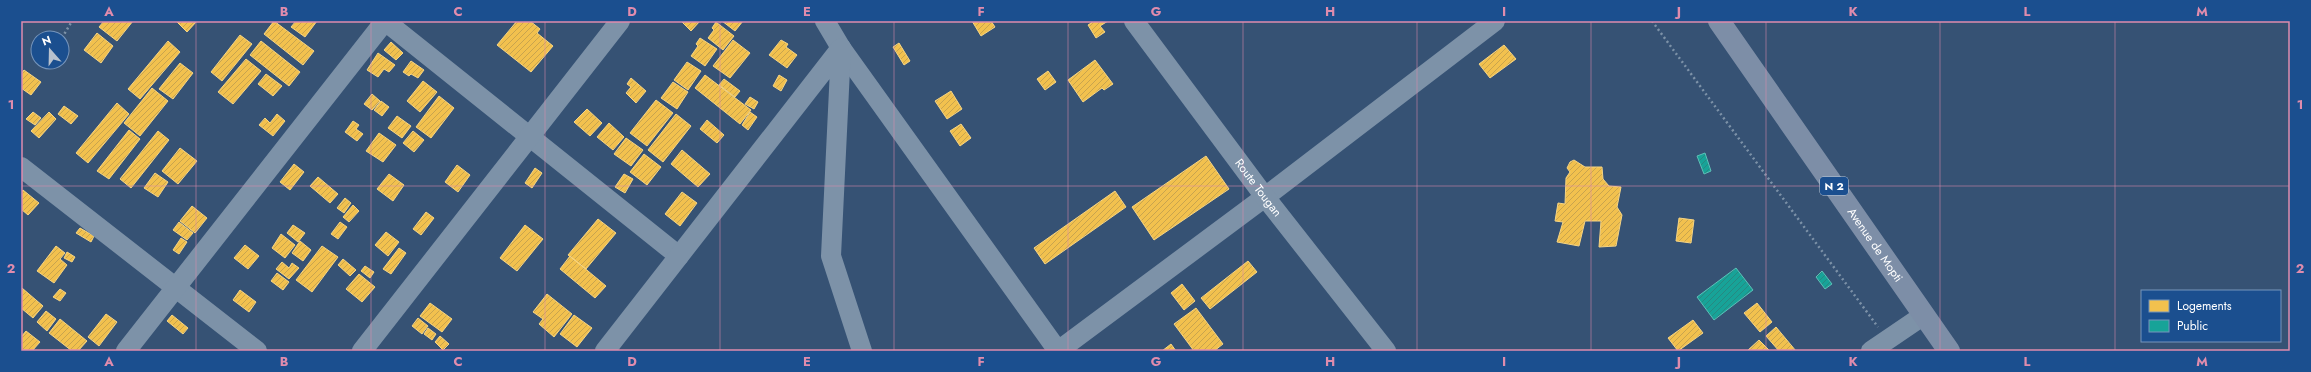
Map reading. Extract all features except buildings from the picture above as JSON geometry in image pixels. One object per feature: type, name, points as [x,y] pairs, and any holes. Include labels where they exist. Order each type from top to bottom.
[{"type":"main road","name":"Avenue de Mopti","points":[[1719,21],[1950,351]]},
{"type":"street","points":[[126,351],[385,21],[679,256]]},
{"type":"street","points":[[362,351],[620,21]]},
{"type":"street","points":[[825,21],[841,48],[1058,351],[1265,197],[1495,21]]},
{"type":"street","name":"Route Tougan","points":[[1134,21],[1265,197],[1386,351]]},
{"type":"street","points":[[605,351],[841,48]]},
{"type":"street","points":[[841,48],[831,256],[862,351]]},
{"type":"street","points":[[21,167],[257,351]]},
{"type":"street","points":[[1879,346],[1924,315]]},
{"type":"path","points":[[67,30],[72,21]]},
{"type":"path","points":[[1652,21],[1879,346]]}]
